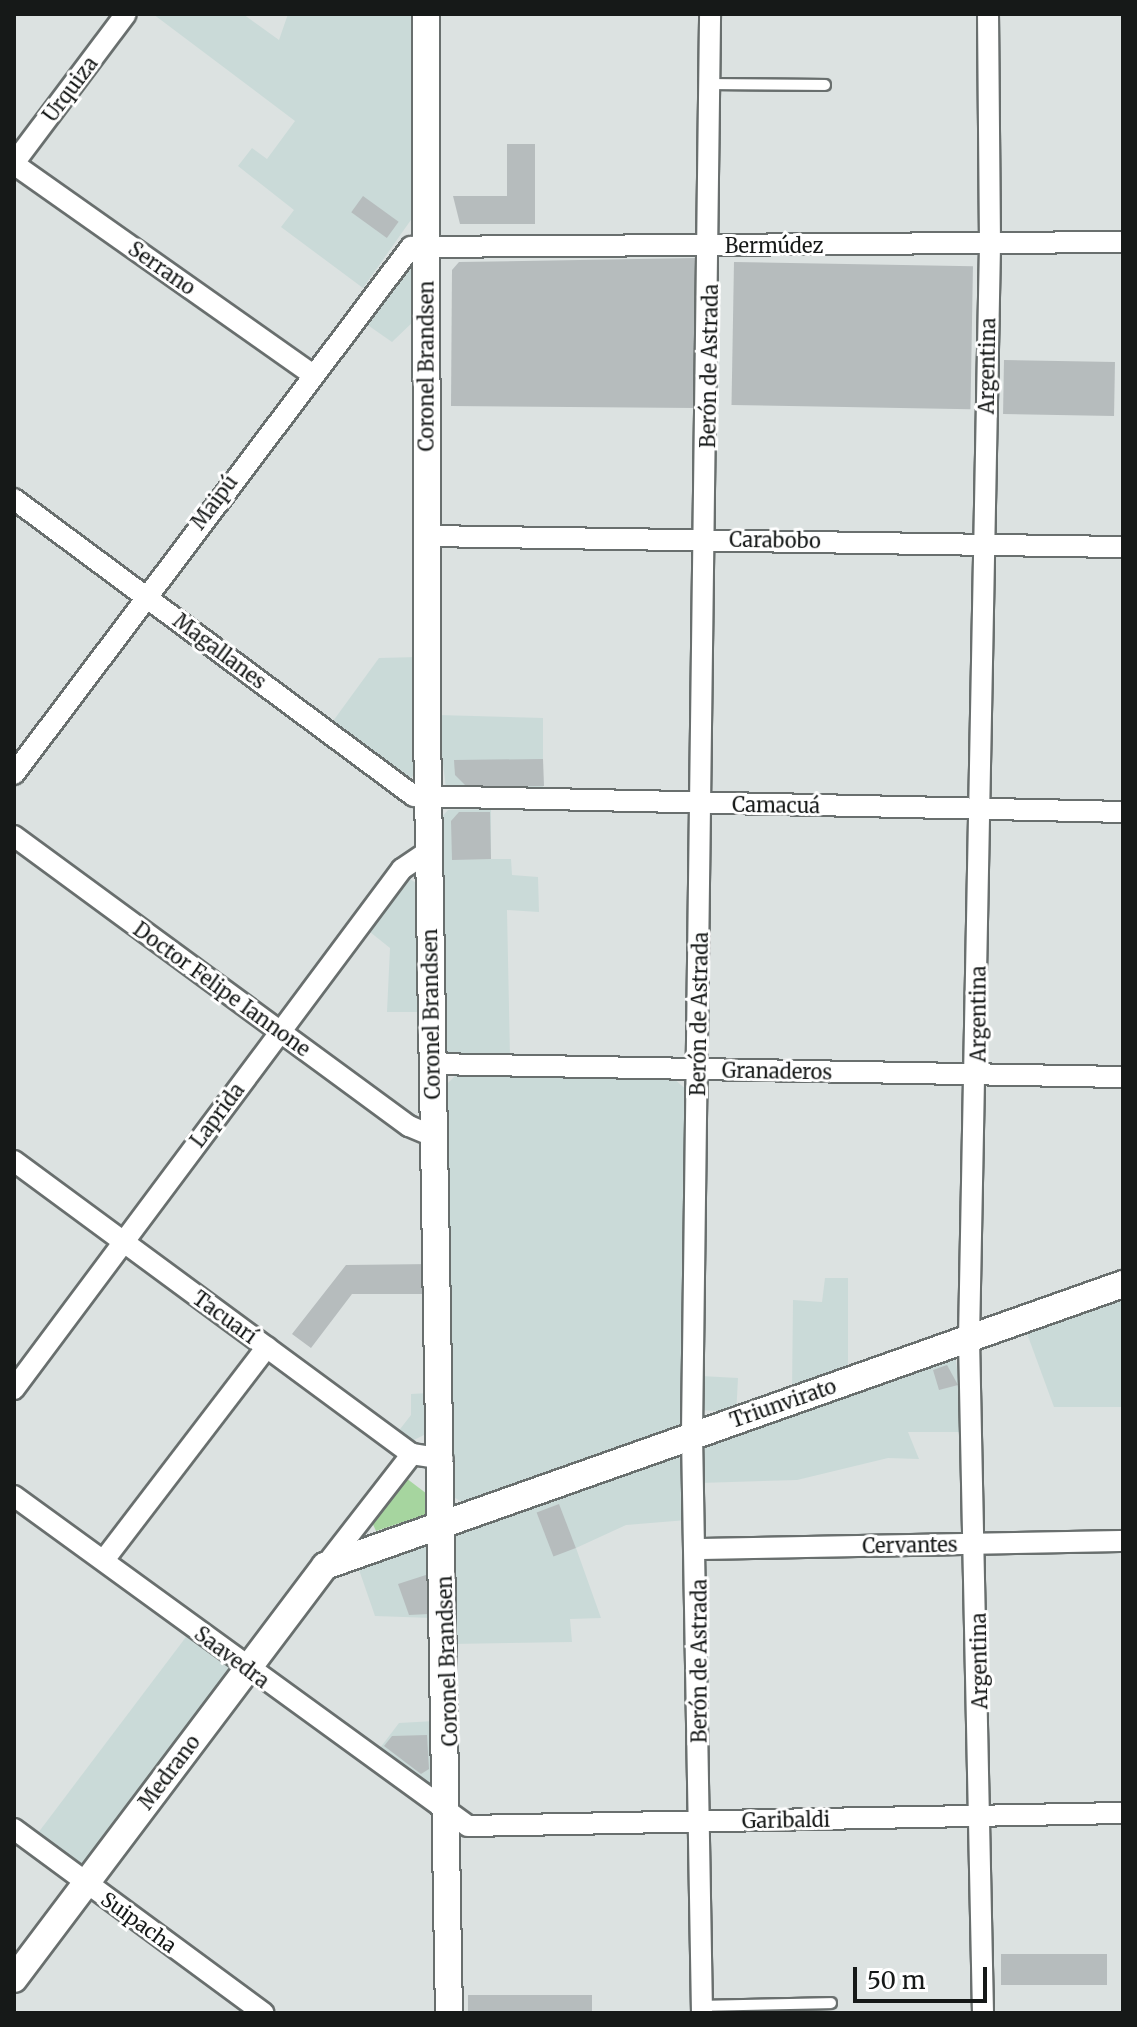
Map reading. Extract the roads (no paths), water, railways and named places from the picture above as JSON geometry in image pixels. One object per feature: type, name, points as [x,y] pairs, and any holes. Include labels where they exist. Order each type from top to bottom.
[{"type":"street","name":"Urquiza","points":[[14,163],[126,14]]},
{"type":"street","name":"Coronel Brandsen","points":[[426,14],[428,799],[450,1818],[444,2009]]},
{"type":"street","name":"Berón de Astrada","points":[[702,2010],[698,1549],[692,1433],[704,804],[710,14]]},
{"type":"street","name":"Argentina","points":[[983,2013],[977,1544],[969,1339],[978,1076],[979,809],[990,243],[988,14]]},
{"type":"street","name":"Serrano","points":[[14,163],[310,373]]},
{"type":"street","name":"Bermúdez","points":[[425,242],[710,245],[1123,242]]},
{"type":"street","name":"Maipú","points":[[14,774],[310,373],[403,254],[425,242]]},
{"type":"street","name":"Magallanes","points":[[14,499],[145,594],[400,788],[428,799]]},
{"type":"street","name":"Carabobo","points":[[427,536],[1123,547]]},
{"type":"street","name":"Camacuá","points":[[428,799],[1123,812]]},
{"type":"street","name":"Doctor Felipe Iannone","points":[[14,836],[409,1126],[433,1136]]},
{"type":"street","name":"Laprida","points":[[14,1389],[402,869],[429,851]]},
{"type":"street","name":"Granaderos","points":[[432,1064],[1123,1077]]},
{"type":"street","name":"Tacuarí","points":[[14,1161],[412,1454],[443,1459]]},
{"type":"street","name":"Triunvirato","points":[[444,1522],[1123,1284]]},
{"type":"street","points":[[104,1560],[267,1347]]},
{"type":"street","name":"Medrano","points":[[14,1979],[412,1454]]},
{"type":"street","name":"Saavedra","points":[[14,1496],[450,1818]]},
{"type":"street","points":[[325,1566],[444,1522]]},
{"type":"street","name":"Cervantes","points":[[698,1549],[1123,1541]]},
{"type":"street","name":"Garibaldi","points":[[450,1818],[468,1826],[1123,1813]]},
{"type":"street","name":"Suipacha","points":[[14,1829],[264,2013]]},
{"type":"lane","points":[[711,84],[825,85]]},
{"type":"lane","points":[[702,2010],[831,2003]]}]
